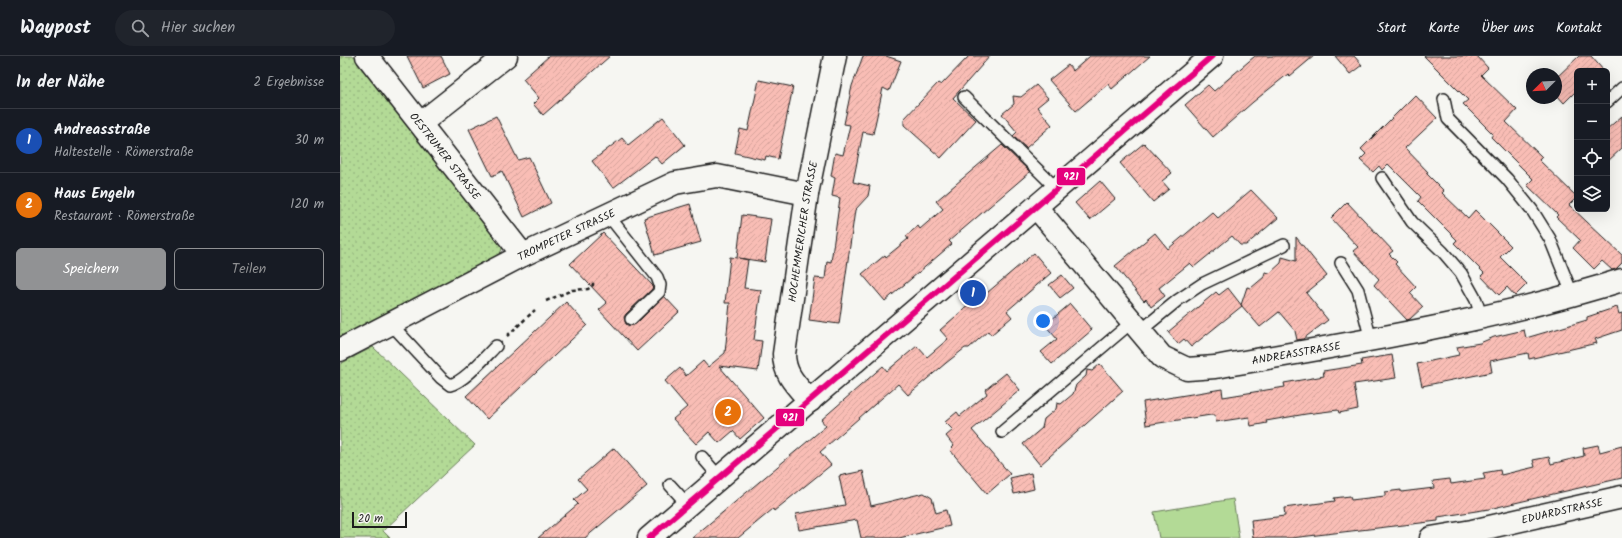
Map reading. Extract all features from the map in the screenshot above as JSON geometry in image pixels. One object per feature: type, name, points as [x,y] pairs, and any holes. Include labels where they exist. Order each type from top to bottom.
[{"type":"street","name":"OESTRUMER STRASSE","points":[[367,56],[523,255]]},
{"type":"street","points":[[421,123],[506,56]]},
{"type":"street","name":"HOCHEMMERICHER STRASSE","points":[[810,401],[788,375],[784,365],[784,354],[807,194],[835,56]]},
{"type":"street","points":[[649,538],[1212,56]]},
{"type":"street","name":"TROMPETER STRASSE","points":[[340,350],[523,255],[675,183],[717,176],[807,194]]},
{"type":"street","name":"ANDREASSTRASSE","points":[[1036,207],[1162,357],[1187,369],[1215,367],[1372,340],[1482,319],[1572,296],[1622,280]]},
{"type":"street","name":"EDUARDSTRASSE","points":[[1431,538],[1472,531],[1622,497]]},
{"type":"lane","points":[[1610,99],[1622,88]]},
{"type":"lane","points":[[964,97],[1057,189]]},
{"type":"lane","points":[[1444,100],[1448,119],[1507,180],[1532,210],[1550,239],[1572,296]]},
{"type":"lane","points":[[1382,178],[1412,222],[1443,252],[1461,273],[1476,300],[1482,319]]},
{"type":"lane","points":[[608,215],[657,277],[660,284],[659,292],[631,319]]},
{"type":"lane","points":[[1002,432],[1136,327],[1202,284],[1284,245]]},
{"type":"lane","points":[[1341,263],[1358,290],[1372,340]]},
{"type":"lane","points":[[391,324],[441,378],[450,385],[456,384],[499,344]]},
{"type":"lane","points":[[702,457],[720,478]]},
{"type":"lane","points":[[670,485],[688,504]]},
{"type":"path","points":[[546,301],[572,290],[588,289],[593,285],[593,281]]},
{"type":"path","points":[[499,344],[535,310]]},
{"type":"green space","points":[[340,56],[357,56],[502,242],[502,249],[499,256],[340,341]]},
{"type":"green space","points":[[373,347],[475,445],[383,531],[390,538],[340,538],[340,364]]},
{"type":"green space","points":[[1233,499],[1239,538],[1159,538],[1154,512]]},
{"type":"building","points":[[407,56],[441,56],[450,74],[423,88]]},
{"type":"building","points":[[549,56],[610,56],[543,115],[533,104],[539,98],[523,79]]},
{"type":"building","points":[[863,56],[886,56],[901,61],[889,91],[883,88],[873,134],[863,132],[853,182],[870,186],[868,196],[855,210],[839,324],[809,320],[815,278],[825,279],[827,261],[831,262],[840,198],[832,196],[835,178],[831,176],[835,153],[843,155],[850,125],[844,124],[852,86]]},
{"type":"building","points":[[969,56],[990,56],[953,98],[976,120],[941,158],[904,125],[904,119],[938,83],[941,85]]},
{"type":"building","points":[[1090,56],[1150,56],[1112,89],[1108,84],[1076,111],[1049,80],[1068,65],[1073,71]]},
{"type":"building","points":[[1255,56],[1314,56],[1290,76],[1288,74],[1253,102],[1213,137],[1185,105],[1208,85],[1214,91]]},
{"type":"building","points":[[1335,56],[1354,56],[1362,65],[1350,74]]},
{"type":"building","points":[[1424,56],[1477,56],[1488,68],[1481,75],[1517,110],[1506,122],[1542,157],[1539,160],[1574,194],[1574,200],[1569,205],[1574,210],[1574,212],[1576,212],[1622,255],[1622,263],[1616,269],[1612,270],[1602,261],[1594,269],[1573,248],[1580,240],[1556,217],[1558,215],[1527,185],[1533,179],[1491,137],[1493,134],[1463,104],[1468,100]]},
{"type":"building","points":[[1579,56],[1591,56],[1601,68],[1574,68],[1574,93],[1564,103],[1562,101],[1562,72]]},
{"type":"building","points":[[759,80],[793,87],[778,159],[766,156],[765,160],[735,153],[740,129],[748,131]]},
{"type":"building","points":[[1036,85],[1048,98],[1037,107],[1052,125],[1026,148],[1013,136],[1017,132],[1002,114],[1014,104],[1013,96],[1021,97]]},
{"type":"building","points":[[1415,95],[1437,118],[1405,148],[1428,172],[1426,173],[1444,191],[1442,193],[1468,218],[1475,210],[1511,246],[1500,257],[1527,284],[1515,296],[1507,287],[1499,295],[1481,276],[1484,273],[1454,243],[1457,240],[1418,201],[1421,197],[1388,164],[1382,170],[1379,166],[1373,172],[1360,160],[1366,154],[1361,149]]},
{"type":"building","points":[[496,116],[518,160],[529,157],[551,203],[524,217],[502,171],[492,176],[469,129]]},
{"type":"building","points":[[1622,116],[1622,148],[1610,159],[1610,140],[1610,126]]},
{"type":"building","points":[[663,117],[685,145],[662,164],[655,156],[613,188],[592,161],[622,138],[628,145]]},
{"type":"building","points":[[1144,143],[1172,173],[1162,181],[1169,189],[1153,202],[1120,163]]},
{"type":"building","points":[[1002,145],[1030,172],[949,241],[952,244],[885,301],[862,274],[908,239],[906,236],[918,226],[920,229],[943,209],[936,201]]},
{"type":"building","points":[[1100,181],[1115,199],[1090,220],[1075,203]]},
{"type":"building","points":[[1251,190],[1278,218],[1246,245],[1240,245],[1232,236],[1194,267],[1190,263],[1159,288],[1165,296],[1151,307],[1146,299],[1144,301],[1115,266],[1155,233],[1168,249],[1212,212],[1218,218]]},
{"type":"building","points":[[1347,202],[1393,251],[1389,254],[1397,262],[1395,264],[1416,287],[1410,293],[1423,307],[1410,319],[1407,320],[1374,285],[1379,279],[1353,251],[1358,247],[1331,218]]},
{"type":"building","points":[[690,204],[701,242],[655,255],[644,218]]},
{"type":"building","points":[[742,215],[771,219],[765,262],[739,258],[748,260],[744,288],[761,290],[754,340],[762,341],[758,371],[719,366],[764,418],[740,439],[733,431],[719,443],[709,432],[696,444],[673,419],[687,407],[665,381],[680,368],[686,376],[703,361],[708,367],[725,353],[730,303],[725,303],[730,257],[737,258]]},
{"type":"building","points":[[603,233],[653,286],[652,289],[626,314],[624,317],[626,324],[629,326],[636,324],[664,296],[679,312],[637,351],[599,310],[607,303],[570,264]]},
{"type":"building","points":[[1296,237],[1327,276],[1306,293],[1328,320],[1303,339],[1297,340],[1295,331],[1279,312],[1260,327],[1241,305],[1247,287],[1251,288],[1264,277],[1265,272],[1270,273],[1281,263],[1282,257],[1296,261]]},
{"type":"building","points":[[1034,253],[1051,273],[1007,311],[1012,317],[991,335],[988,331],[969,348],[965,348],[908,395],[898,384],[820,452],[831,465],[774,511],[773,509],[738,538],[692,538],[826,426],[821,420],[883,366],[887,371],[917,346],[927,357],[948,339],[940,330],[979,296],[981,298]]},
{"type":"building","points":[[1062,275],[1073,288],[1060,298],[1049,285]]},
{"type":"building","points":[[1228,288],[1242,306],[1191,347],[1184,339],[1178,344],[1168,332],[1216,292],[1219,295]]},
{"type":"building","points":[[566,302],[587,325],[487,419],[466,396]]},
{"type":"building","points":[[1070,304],[1092,330],[1052,364],[1041,352],[1057,339],[1045,325]]},
{"type":"building","points":[[1617,307],[1619,314],[1622,313],[1622,330],[1595,339],[1597,343],[1529,359],[1528,353],[1490,361],[1492,372],[1422,386],[1417,364],[1459,355],[1457,347],[1480,343],[1494,337],[1524,330],[1526,338],[1587,320],[1587,317]]},
{"type":"building","points":[[1392,355],[1396,378],[1354,384],[1358,409],[1339,413],[1338,410],[1306,414],[1266,421],[1267,423],[1251,426],[1249,417],[1216,422],[1215,415],[1146,425],[1143,402],[1222,389],[1223,397],[1285,387],[1284,383],[1324,376],[1323,371],[1362,365],[1361,360]]},
{"type":"building","points":[[1100,364],[1123,391],[1040,465],[1023,444],[1042,428],[1044,419],[1056,409],[1057,403],[1061,404],[1073,394],[1076,385],[1086,376],[1087,370],[1092,371]]},
{"type":"building","points":[[1006,373],[1020,390],[972,430],[1010,474],[987,494],[950,450],[954,446],[946,436],[953,430],[945,422],[957,412],[960,416],[987,394],[985,390]]},
{"type":"building","points":[[1598,445],[1600,452],[1622,446],[1622,478],[1489,509],[1438,517],[1438,521],[1291,538],[1253,538],[1251,520],[1285,516],[1284,508],[1335,501],[1334,498],[1350,496],[1351,500],[1385,496],[1385,492],[1401,490],[1401,492],[1434,488],[1433,481],[1450,479],[1451,484],[1485,479],[1483,473],[1500,470],[1501,475],[1535,467],[1533,460],[1549,457],[1551,464],[1584,456],[1583,448]]},
{"type":"building","points":[[614,448],[647,486],[585,538],[538,538],[578,504],[574,500],[587,489],[578,479]]},
{"type":"building","points":[[863,471],[871,506],[924,493],[932,498],[936,513],[946,510],[950,526],[899,538],[861,538],[857,520],[799,530],[796,514],[845,505],[839,476]]},
{"type":"building","points":[[1031,473],[1034,489],[1014,494],[1010,478]]},
{"type":"transit line","name":"921","points":[[649,538],[1212,56]]},
{"type":"place","name":"Andreasstraße","points":[[973,293]]},
{"type":"place","name":"Haus Engeln","points":[[728,412]]}]
